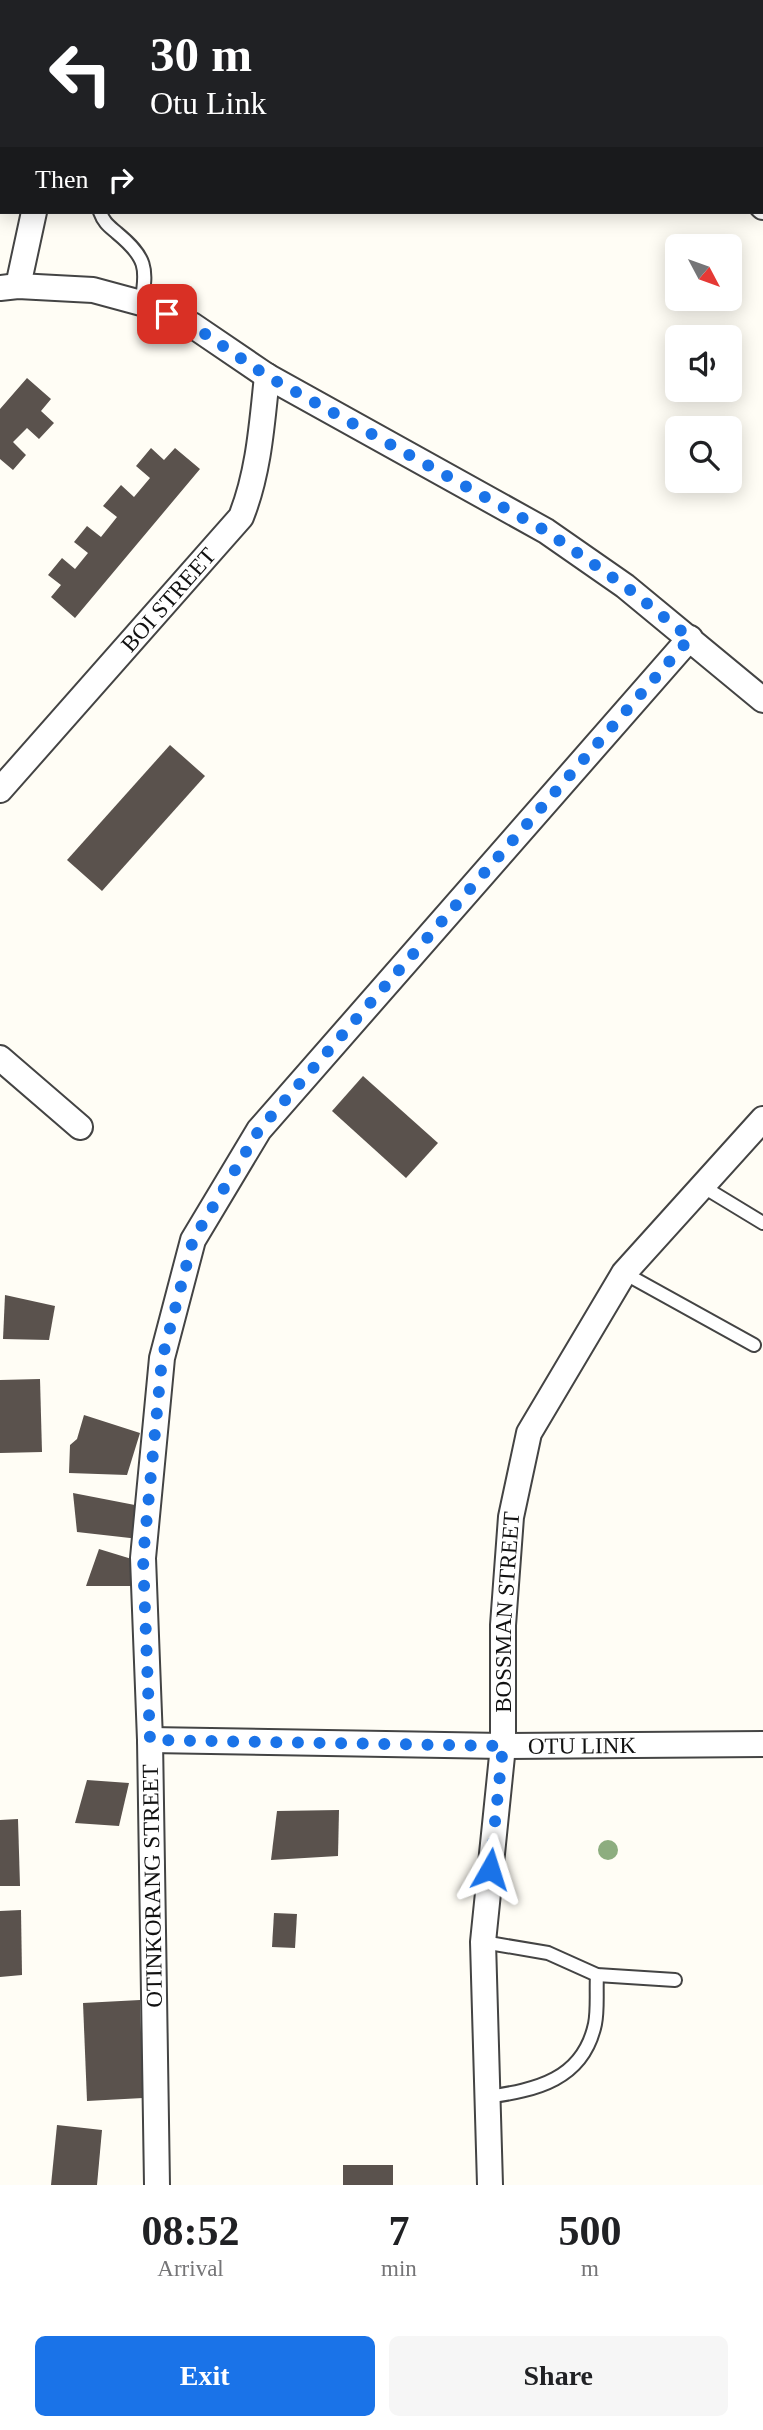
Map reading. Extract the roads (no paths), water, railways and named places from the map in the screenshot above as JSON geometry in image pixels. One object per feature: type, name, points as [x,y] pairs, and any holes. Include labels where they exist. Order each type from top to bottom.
[{"type":"street","points":[[33,214],[9,287],[93,290],[141,303],[192,325],[267,376],[546,531],[625,586],[763,701]]},
{"type":"street","name":"BOI STREET","points":[[0,790],[241,517],[251,492],[267,376]]},
{"type":"street","name":"OTINKORANG STREET","points":[[156,2185],[150,1740],[143,1558],[162,1359],[193,1240],[259,1130],[690,638]]},
{"type":"street","points":[[0,1058],[80,1127]]},
{"type":"street","name":"BOSSMAN STREET","points":[[490,2185],[483,1942],[503,1746],[503,1625],[511,1517],[529,1433],[624,1273],[763,1119]]},
{"type":"street","name":"OTU LINK","points":[[150,1740],[503,1746],[763,1744]]},
{"type":"lane","points":[[101,214],[104,222],[144,263],[145,284],[141,303]]},
{"type":"lane","points":[[702,1186],[763,1223]]},
{"type":"lane","points":[[624,1273],[754,1345]]},
{"type":"lane","points":[[483,1942],[548,1953],[597,1975],[676,1980]]},
{"type":"lane","points":[[488,2097],[525,2092],[562,2076],[575,2064],[587,2047],[595,2023],[597,1975]]}]
